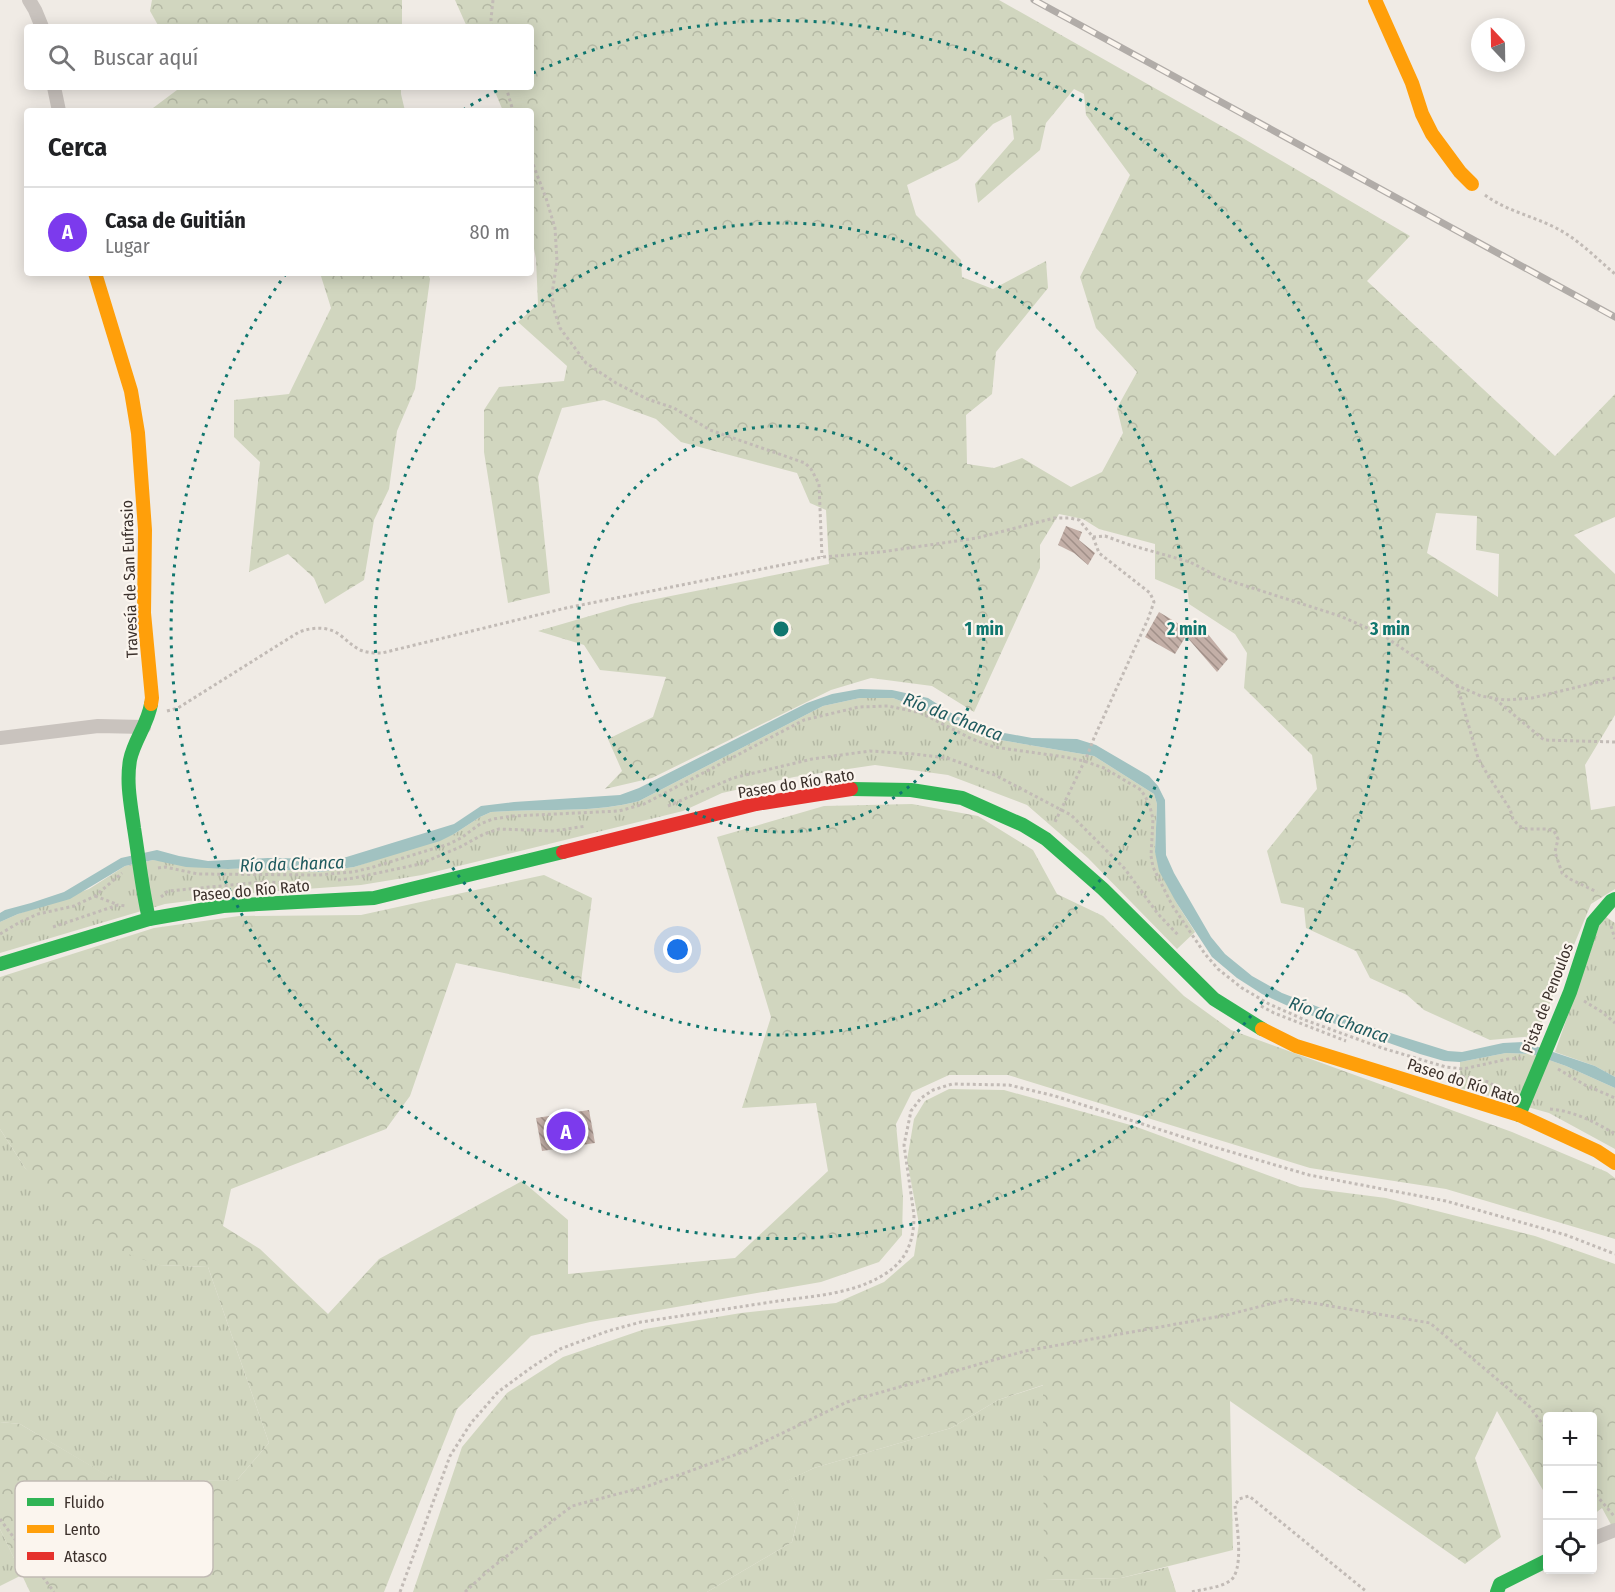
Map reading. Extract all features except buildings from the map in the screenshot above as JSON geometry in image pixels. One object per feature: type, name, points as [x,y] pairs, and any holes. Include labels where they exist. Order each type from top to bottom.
[{"type":"street","points":[[29,0],[41,24]]},
{"type":"street","points":[[1375,0],[1432,134],[1472,184]]},
{"type":"street","points":[[55,90],[58,108]]},
{"type":"street","name":"Travesía de San Eufrasio","points":[[96,276],[131,391],[138,433],[145,530],[144,613],[152,698],[150,712],[133,749],[128,782],[146,907]]},
{"type":"street","points":[[0,738],[98,726],[144,727]]},
{"type":"street","name":"Paseo do Río Rato","points":[[0,964],[146,907],[223,906],[374,898],[756,804],[853,789],[911,790],[962,798],[1014,820],[1046,839],[1103,889],[1214,999],[1255,1026],[1296,1046],[1523,1105],[1615,1163]]},
{"type":"street","name":"Pista de Penoulos","points":[[1523,1105],[1570,992],[1593,922],[1613,900]]},
{"type":"street","points":[[1597,1537],[1615,1530]]},
{"type":"street","points":[[1497,1592],[1500,1584],[1543,1562]]},
{"type":"path","points":[[492,24],[493,0]]},
{"type":"path","points":[[507,90],[512,108]]},
{"type":"path","points":[[534,167],[555,228],[557,261],[552,294],[560,328],[569,342],[586,363],[616,383],[647,399],[674,408],[710,430],[805,463],[819,484],[822,557]]},
{"type":"path","points":[[1472,184],[1497,204],[1552,226],[1569,236],[1615,274]]},
{"type":"path","points":[[150,712],[163,712],[178,708],[309,628],[321,628],[338,633],[364,652],[382,653],[566,608],[822,557],[881,552],[977,538],[1054,518],[1070,518],[1079,520],[1093,537],[1099,553],[1150,593],[1154,602],[1087,756],[1046,839]]},
{"type":"path","points":[[1093,537],[1105,536],[1131,546],[1190,562],[1221,578],[1340,616],[1381,634],[1456,685],[1481,696],[1504,700],[1532,698],[1615,678]]},
{"type":"path","points":[[1456,685],[1478,758],[1510,809],[1513,819],[1519,826],[1527,829],[1554,831],[1558,840],[1555,852],[1562,873],[1594,892],[1606,891],[1613,900]]},
{"type":"path","points":[[1494,698],[1544,740],[1615,742]]},
{"type":"path","points":[[150,868],[165,867],[198,874],[318,875],[353,872],[449,844],[492,819],[619,811],[644,804],[804,720],[859,707],[888,706],[921,713],[972,739],[994,747],[1084,761],[1104,768],[1141,790],[1150,807],[1153,819],[1151,856],[1159,880],[1172,905],[1205,954],[1218,969],[1242,988],[1269,1004],[1305,1020],[1382,1048],[1446,1067],[1462,1069],[1508,1059],[1527,1058]]},
{"type":"path","points":[[667,806],[733,778],[812,759],[870,751],[947,758],[995,775],[1071,815],[1125,869],[1158,914],[1182,939]]},
{"type":"path","points":[[332,881],[420,864],[499,829],[554,831],[596,824]]},
{"type":"path","points":[[0,934],[38,914],[74,906],[95,896],[126,871]]},
{"type":"path","points":[[95,896],[118,905],[146,907],[168,891],[261,882],[297,883]]},
{"type":"path","points":[[48,929],[118,905]]},
{"type":"path","points":[[1570,992],[1615,1023]]},
{"type":"path","points":[[1253,1002],[1274,1013],[1344,1040],[1434,1069]]},
{"type":"path","points":[[1553,1066],[1585,1085],[1615,1098]]},
{"type":"path","points":[[1456,1075],[1489,1082],[1523,1105],[1559,1110],[1592,1121],[1615,1134]]},
{"type":"path","points":[[400,1592],[450,1456],[471,1423],[498,1392],[532,1366],[560,1349],[608,1331],[641,1322],[851,1288],[886,1274],[899,1263],[912,1242],[914,1226],[904,1144],[911,1111],[921,1098],[933,1090],[952,1084],[1009,1085],[1055,1096],[1309,1175],[1446,1201],[1566,1235],[1615,1254]]},
{"type":"path","points":[[465,1592],[490,1569],[572,1506],[648,1486],[743,1452],[847,1402],[1025,1351],[1227,1315],[1289,1299],[1430,1323],[1529,1406],[1543,1424]]},
{"type":"path","points":[[1597,1495],[1615,1517]]},
{"type":"path","points":[[1192,1592],[1230,1582],[1236,1576],[1239,1562],[1235,1506],[1239,1499],[1249,1496],[1367,1592]]},
{"type":"path","points":[[0,1519],[15,1539]]},
{"type":"path","points":[[43,1577],[54,1592]]},
{"type":"green space","points":[[152,0],[402,0],[402,24],[157,24],[150,11]]},
{"type":"green space","points":[[455,0],[999,0],[1410,236],[1367,281],[1555,456],[1615,394],[1615,517],[1574,535],[1615,574],[1615,715],[1585,765],[1591,810],[1615,806],[1615,889],[1591,904],[1536,1036],[1490,1040],[1424,1010],[1407,995],[1370,978],[1356,951],[1306,928],[1304,908],[1281,903],[1267,851],[1317,789],[1312,755],[1244,688],[1247,653],[1235,634],[1189,604],[1188,593],[1155,579],[1155,544],[1099,529],[1083,519],[1059,514],[1040,545],[1040,568],[974,712],[932,686],[871,678],[831,690],[652,778],[605,789],[622,771],[608,739],[653,717],[666,677],[600,670],[584,645],[538,631],[631,604],[829,564],[826,510],[810,503],[797,473],[681,442],[656,419],[604,400],[562,408],[538,477],[550,593],[508,603],[484,452],[484,410],[499,387],[564,381],[567,366],[518,322],[538,304],[534,249],[534,108],[502,108],[494,90],[534,90],[534,24],[466,24]],"holes":[[[1074,89],[1084,94],[1086,115],[1130,175],[1080,277],[1096,328],[1137,372],[1117,408],[1123,433],[1102,472],[1071,487],[1022,458],[994,468],[967,464],[966,415],[992,394],[996,352],[1048,288],[1046,261],[993,289],[962,277],[961,260],[916,215],[907,185],[958,160],[993,124],[1011,115],[1014,139],[975,184],[978,203],[1040,150],[1046,123]],[[1436,513],[1477,516],[1476,550],[1499,554],[1498,597],[1427,553]]]},
{"type":"green space","points":[[177,90],[401,90],[404,108],[153,108]]},
{"type":"green space","points":[[321,276],[429,276],[430,279],[415,389],[397,431],[389,489],[374,520],[364,580],[325,604],[314,578],[288,554],[249,572],[260,462],[234,437],[234,400],[289,394],[331,308]]},
{"type":"green space","points":[[860,698],[893,698],[930,712],[983,737],[1094,756],[1154,794],[1157,804],[1155,852],[1176,902],[1195,932],[1177,949],[1088,858],[1027,805],[948,775],[875,765],[794,777],[722,793],[683,811],[422,875],[361,885],[252,893],[165,904],[0,953],[0,922],[89,889],[125,866],[153,860],[228,869],[319,872],[354,867],[454,834],[491,812],[603,808],[639,801],[823,706]]},
{"type":"green space","points":[[912,804],[978,816],[1033,850],[1057,894],[1103,916],[1184,996],[1231,1030],[1512,1132],[1607,1172],[1615,1178],[1615,1239],[1446,1189],[1310,1168],[1008,1075],[949,1075],[912,1092],[896,1124],[903,1197],[902,1235],[879,1262],[821,1282],[590,1322],[531,1336],[457,1409],[384,1592],[30,1592],[23,1577],[213,1577],[213,1481],[117,1481],[237,1480],[269,1443],[208,1267],[159,1265],[108,1247],[25,1168],[0,1129],[0,977],[154,928],[239,916],[361,915],[544,875],[592,898],[580,989],[456,963],[410,1096],[386,1129],[231,1189],[223,1226],[260,1249],[328,1314],[379,1259],[522,1181],[568,1220],[568,1274],[735,1258],[828,1171],[816,1103],[742,1108],[771,1017],[717,837],[824,806]]},
{"type":"green space","points":[[1603,915],[1615,923],[1615,1077],[1595,1066],[1555,1052]]},
{"type":"green space","points":[[1506,1053],[1532,1054],[1615,1088],[1615,1149],[1549,1113],[1460,1088],[1460,1062]]},
{"type":"green space","points":[[949,1089],[1004,1090],[1134,1126],[1300,1187],[1386,1198],[1535,1236],[1615,1264],[1615,1532],[1602,1508],[1597,1512],[1597,1412],[1543,1412],[1543,1490],[1497,1411],[1475,1458],[1501,1537],[1465,1564],[1230,1401],[1233,1550],[1121,1578],[1044,1580],[1043,1385],[998,1400],[951,1428],[814,1468],[785,1482],[799,1512],[792,1542],[707,1592],[413,1592],[462,1447],[507,1393],[563,1357],[645,1329],[741,1313],[836,1303],[884,1282],[914,1256],[919,1224],[907,1160],[914,1119],[925,1101]]},
{"type":"green space","points":[[0,1129],[25,1168],[159,1265],[208,1267],[269,1443],[237,1480],[116,1481],[20,1424],[0,1422]]},
{"type":"green space","points":[[1044,1385],[1044,1580],[1121,1578],[1168,1567],[1176,1592],[707,1592],[792,1542],[799,1512],[784,1482],[814,1468],[951,1428],[998,1400]]},
{"type":"green space","points":[[0,1422],[20,1424],[117,1481],[15,1481],[15,1560],[0,1529]]},
{"type":"green space","points":[[0,1529],[15,1560],[15,1577],[18,1577],[0,1586]]},
{"type":"water","name":"Río da Chanca","points":[[860,689],[892,690],[928,698],[956,716],[988,730],[1032,738],[1077,739],[1096,745],[1149,776],[1158,786],[1165,800],[1166,855],[1211,937],[1225,954],[1252,976],[1282,993],[1368,1026],[1448,1051],[1462,1052],[1503,1043],[1523,1042],[1595,1066],[1615,1077],[1615,1088],[1532,1054],[1506,1053],[1460,1062],[1444,1061],[1299,1011],[1262,994],[1237,978],[1212,957],[1159,871],[1155,852],[1157,804],[1154,794],[1094,756],[983,737],[930,712],[893,698],[860,698],[823,706],[639,801],[602,808],[491,812],[440,841],[354,867],[319,872],[186,867],[153,860],[125,866],[70,899],[18,914],[0,922],[0,913],[5,910],[64,892],[121,858],[157,850],[208,861],[268,858],[340,859],[454,824],[481,806],[620,795],[639,788],[807,703],[832,694]]},
{"type":"railway","points":[[1034,0],[1615,317]]},
{"type":"traffic: fast","points":[[149,919],[129,794],[129,777],[132,753],[151,704]]},
{"type":"traffic: fast","points":[[851,789],[911,790],[962,798],[1023,825],[1046,839],[1103,889],[1214,999],[1262,1029]]},
{"type":"traffic: fast","points":[[0,964],[149,919],[223,906],[374,898],[563,852]]},
{"type":"traffic: fast","points":[[1519,1115],[1570,992],[1593,922],[1615,899]]},
{"type":"traffic: fast","points":[[1497,1592],[1500,1584],[1543,1562]]},
{"type":"traffic: slow","points":[[1375,0],[1432,134],[1460,172],[1472,184]]},
{"type":"traffic: slow","points":[[96,276],[131,391],[138,433],[145,530],[144,613],[151,704]]},
{"type":"traffic: slow","points":[[1262,1029],[1296,1046],[1519,1115],[1597,1151],[1615,1163]]},
{"type":"traffic: jam","points":[[563,852],[756,804],[851,789]]},
{"type":"place","name":"Casa de Guitián","points":[[566,1131]]}]
